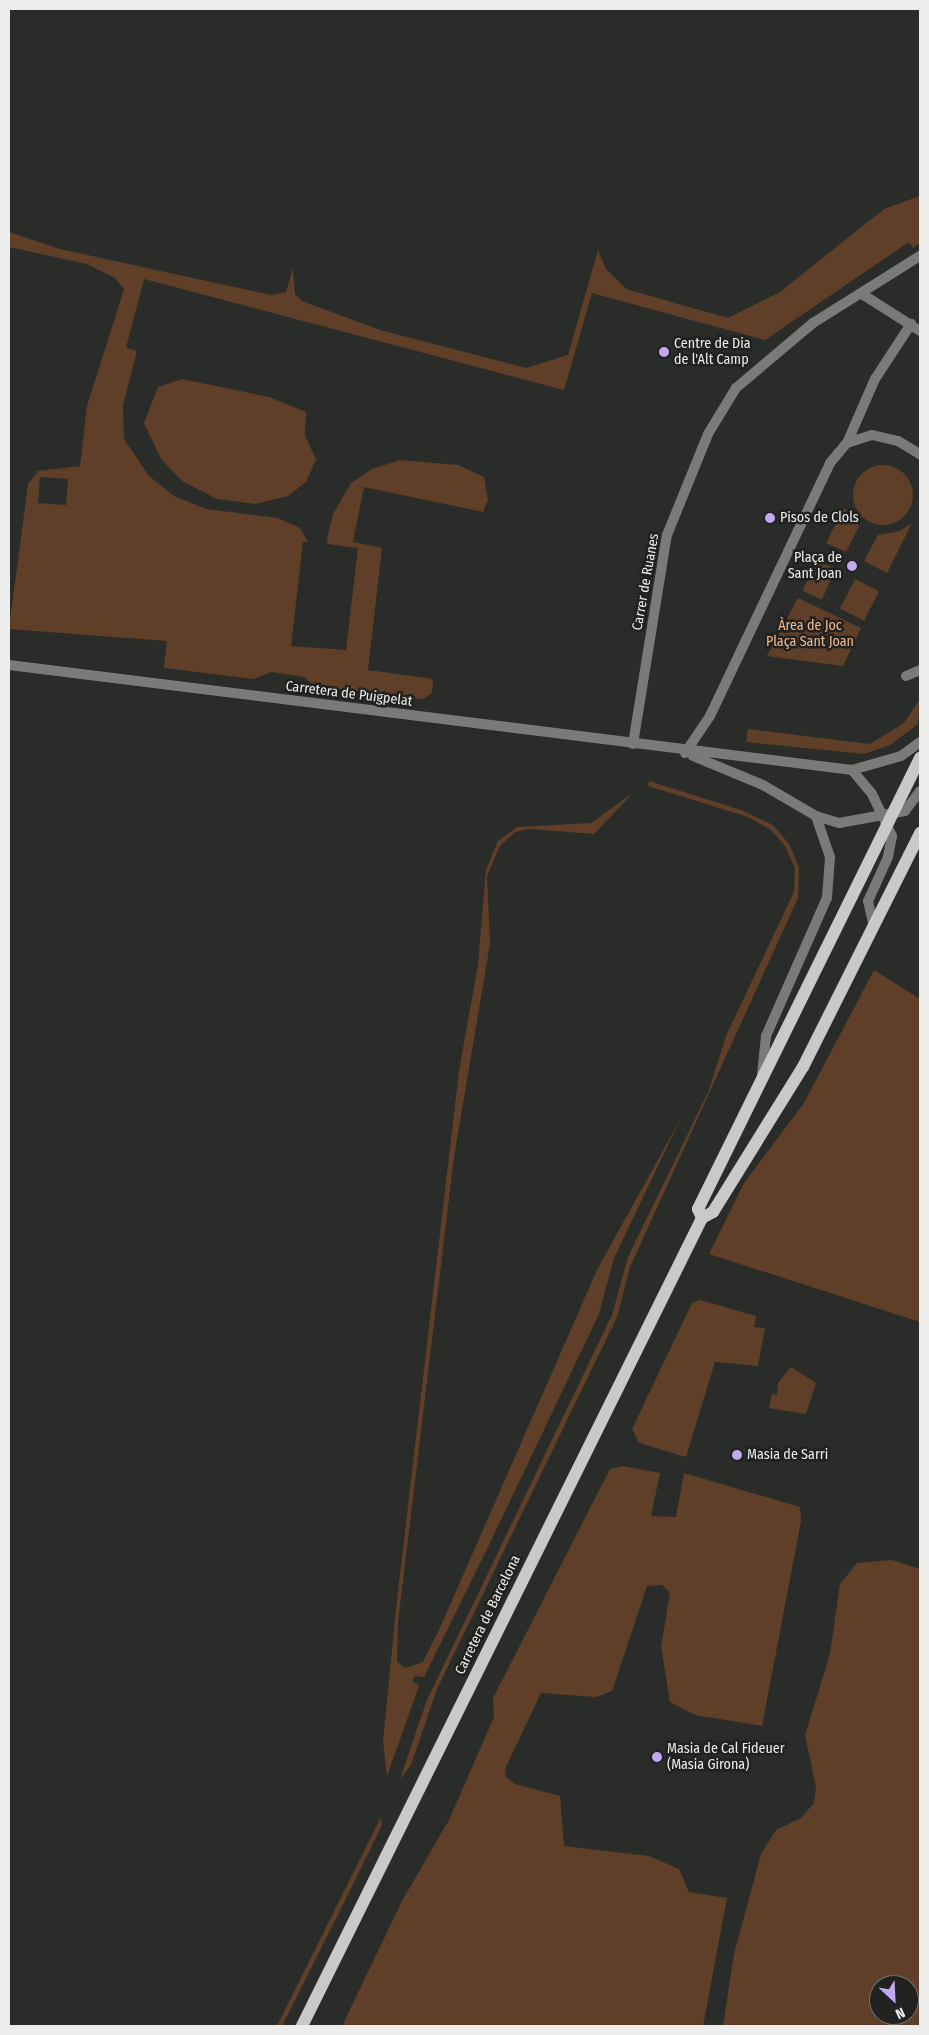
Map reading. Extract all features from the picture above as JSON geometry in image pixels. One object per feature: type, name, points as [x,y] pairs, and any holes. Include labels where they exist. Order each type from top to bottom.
[{"type":"main road","points":[[920,758],[887,819],[698,1209],[702,1218],[713,1212],[803,1067],[920,833]]},
{"type":"main road","name":"Carretera de Barcelona","points":[[302,2026],[702,1218]]},
{"type":"street","name":"Carrer de Ruanes","points":[[633,744],[667,535],[708,434],[736,388],[813,323],[920,256]]},
{"type":"street","points":[[862,294],[920,331]]},
{"type":"street","points":[[685,753],[710,716],[830,464],[847,443],[875,379],[911,324]]},
{"type":"street","points":[[847,443],[872,434],[898,440],[920,454]]},
{"type":"street","name":"Carretera de Puigpelat","points":[[9,665],[633,744],[685,753]]},
{"type":"street","points":[[906,676],[920,670]]},
{"type":"street","points":[[685,753],[852,770],[901,756],[920,742]]},
{"type":"street","points":[[685,753],[763,785],[816,816],[839,823],[887,819],[905,811],[920,792]]},
{"type":"street","points":[[852,770],[887,819],[892,836],[888,857],[868,902],[874,926]]},
{"type":"street","points":[[762,1074],[766,1036],[827,898],[830,858],[816,816]]},
{"type":"green space","points":[[920,196],[920,243],[913,248],[909,242],[765,340],[592,293],[564,390],[144,279],[126,348],[137,351],[123,405],[124,439],[149,476],[174,496],[206,509],[278,518],[300,528],[308,542],[303,542],[291,646],[346,650],[358,548],[328,544],[327,539],[333,514],[351,483],[372,469],[400,460],[458,465],[484,477],[488,500],[483,512],[364,487],[353,542],[382,548],[368,670],[433,679],[432,693],[423,699],[314,686],[304,677],[271,672],[254,679],[164,668],[167,641],[9,629],[28,484],[38,471],[80,466],[87,406],[124,289],[115,278],[87,264],[9,247],[9,232],[60,249],[271,295],[286,292],[293,268],[295,294],[302,301],[380,330],[526,368],[568,355],[598,250],[606,269],[626,289],[728,318],[780,292],[884,209]],"holes":[[[40,477],[68,479],[66,505],[38,503]]]},
{"type":"green space","points":[[182,379],[269,397],[306,412],[305,436],[316,459],[306,482],[288,496],[255,504],[217,499],[182,481],[161,459],[144,423],[158,387]]},
{"type":"green space","points":[[877,465],[889,465],[900,470],[908,478],[913,489],[911,507],[900,520],[889,525],[877,525],[866,520],[858,512],[853,501],[853,489],[858,478],[866,470]]},
{"type":"green space","points":[[844,508],[859,526],[846,552],[826,543]]},
{"type":"green space","points":[[912,523],[887,573],[864,561],[878,535],[900,531]]},
{"type":"green space","points":[[817,560],[836,569],[822,600],[803,591]]},
{"type":"green space","points":[[855,579],[879,591],[864,621],[840,608]]},
{"type":"green space","name":"Àrea de Joc Plaça Sant Joan","points":[[798,598],[861,628],[843,666],[767,656]]},
{"type":"green space","points":[[920,699],[918,724],[890,745],[864,754],[746,742],[748,729],[870,744],[904,723]]},
{"type":"green space","points":[[649,781],[744,811],[773,825],[789,844],[799,867],[798,898],[630,1267],[617,1317],[437,1689],[411,1765],[400,1779],[427,1700],[612,1315],[628,1257],[709,1090],[726,1036],[794,892],[795,868],[785,846],[770,829],[748,817],[648,786]]},
{"type":"green space","points":[[633,793],[594,834],[530,829],[515,832],[500,846],[487,876],[490,944],[454,1157],[398,1622],[397,1662],[405,1668],[423,1662],[439,1630],[597,1270],[681,1118],[614,1258],[599,1314],[490,1543],[424,1677],[415,1676],[412,1681],[419,1686],[387,1776],[383,1741],[397,1600],[459,1071],[478,965],[486,870],[498,841],[517,827],[591,823]]},
{"type":"green space","points":[[874,970],[920,999],[920,1322],[709,1254],[744,1183],[804,1103]]},
{"type":"green space","points":[[700,1300],[756,1316],[754,1327],[765,1328],[758,1366],[715,1362],[686,1457],[639,1443],[632,1429],[692,1303]]},
{"type":"green space","points":[[791,1367],[816,1383],[806,1414],[769,1408],[772,1394],[777,1395],[778,1383]]},
{"type":"green space","points":[[623,1466],[660,1473],[651,1516],[676,1517],[684,1473],[800,1507],[801,1521],[762,1726],[695,1715],[670,1702],[661,1647],[670,1593],[662,1585],[647,1586],[612,1691],[596,1697],[541,1693],[505,1769],[506,1777],[515,1784],[560,1796],[564,1846],[649,1856],[679,1869],[689,1892],[727,1898],[703,2026],[342,2026],[403,1899],[449,1820],[494,1717],[493,1698],[610,1469]]},
{"type":"green space","points":[[892,1560],[920,1569],[920,2026],[723,2026],[734,1954],[761,1854],[776,1830],[801,1818],[814,1803],[816,1787],[805,1735],[830,1654],[840,1584],[857,1563]]},
{"type":"green space","points":[[381,1817],[382,1825],[340,1911],[282,2026],[277,2026]]},
{"type":"place","name":"Centre de Dia de l'Alt Camp","points":[[664,352]]},
{"type":"place","name":"Pisos de Clols","points":[[770,518]]},
{"type":"place","name":"Plaça de Sant Joan","points":[[852,566]]},
{"type":"place","name":"Masia de Sarri","points":[[737,1455]]},
{"type":"place","name":"Masia de Cal Fideuer (Masia Girona)","points":[[657,1757]]}]
